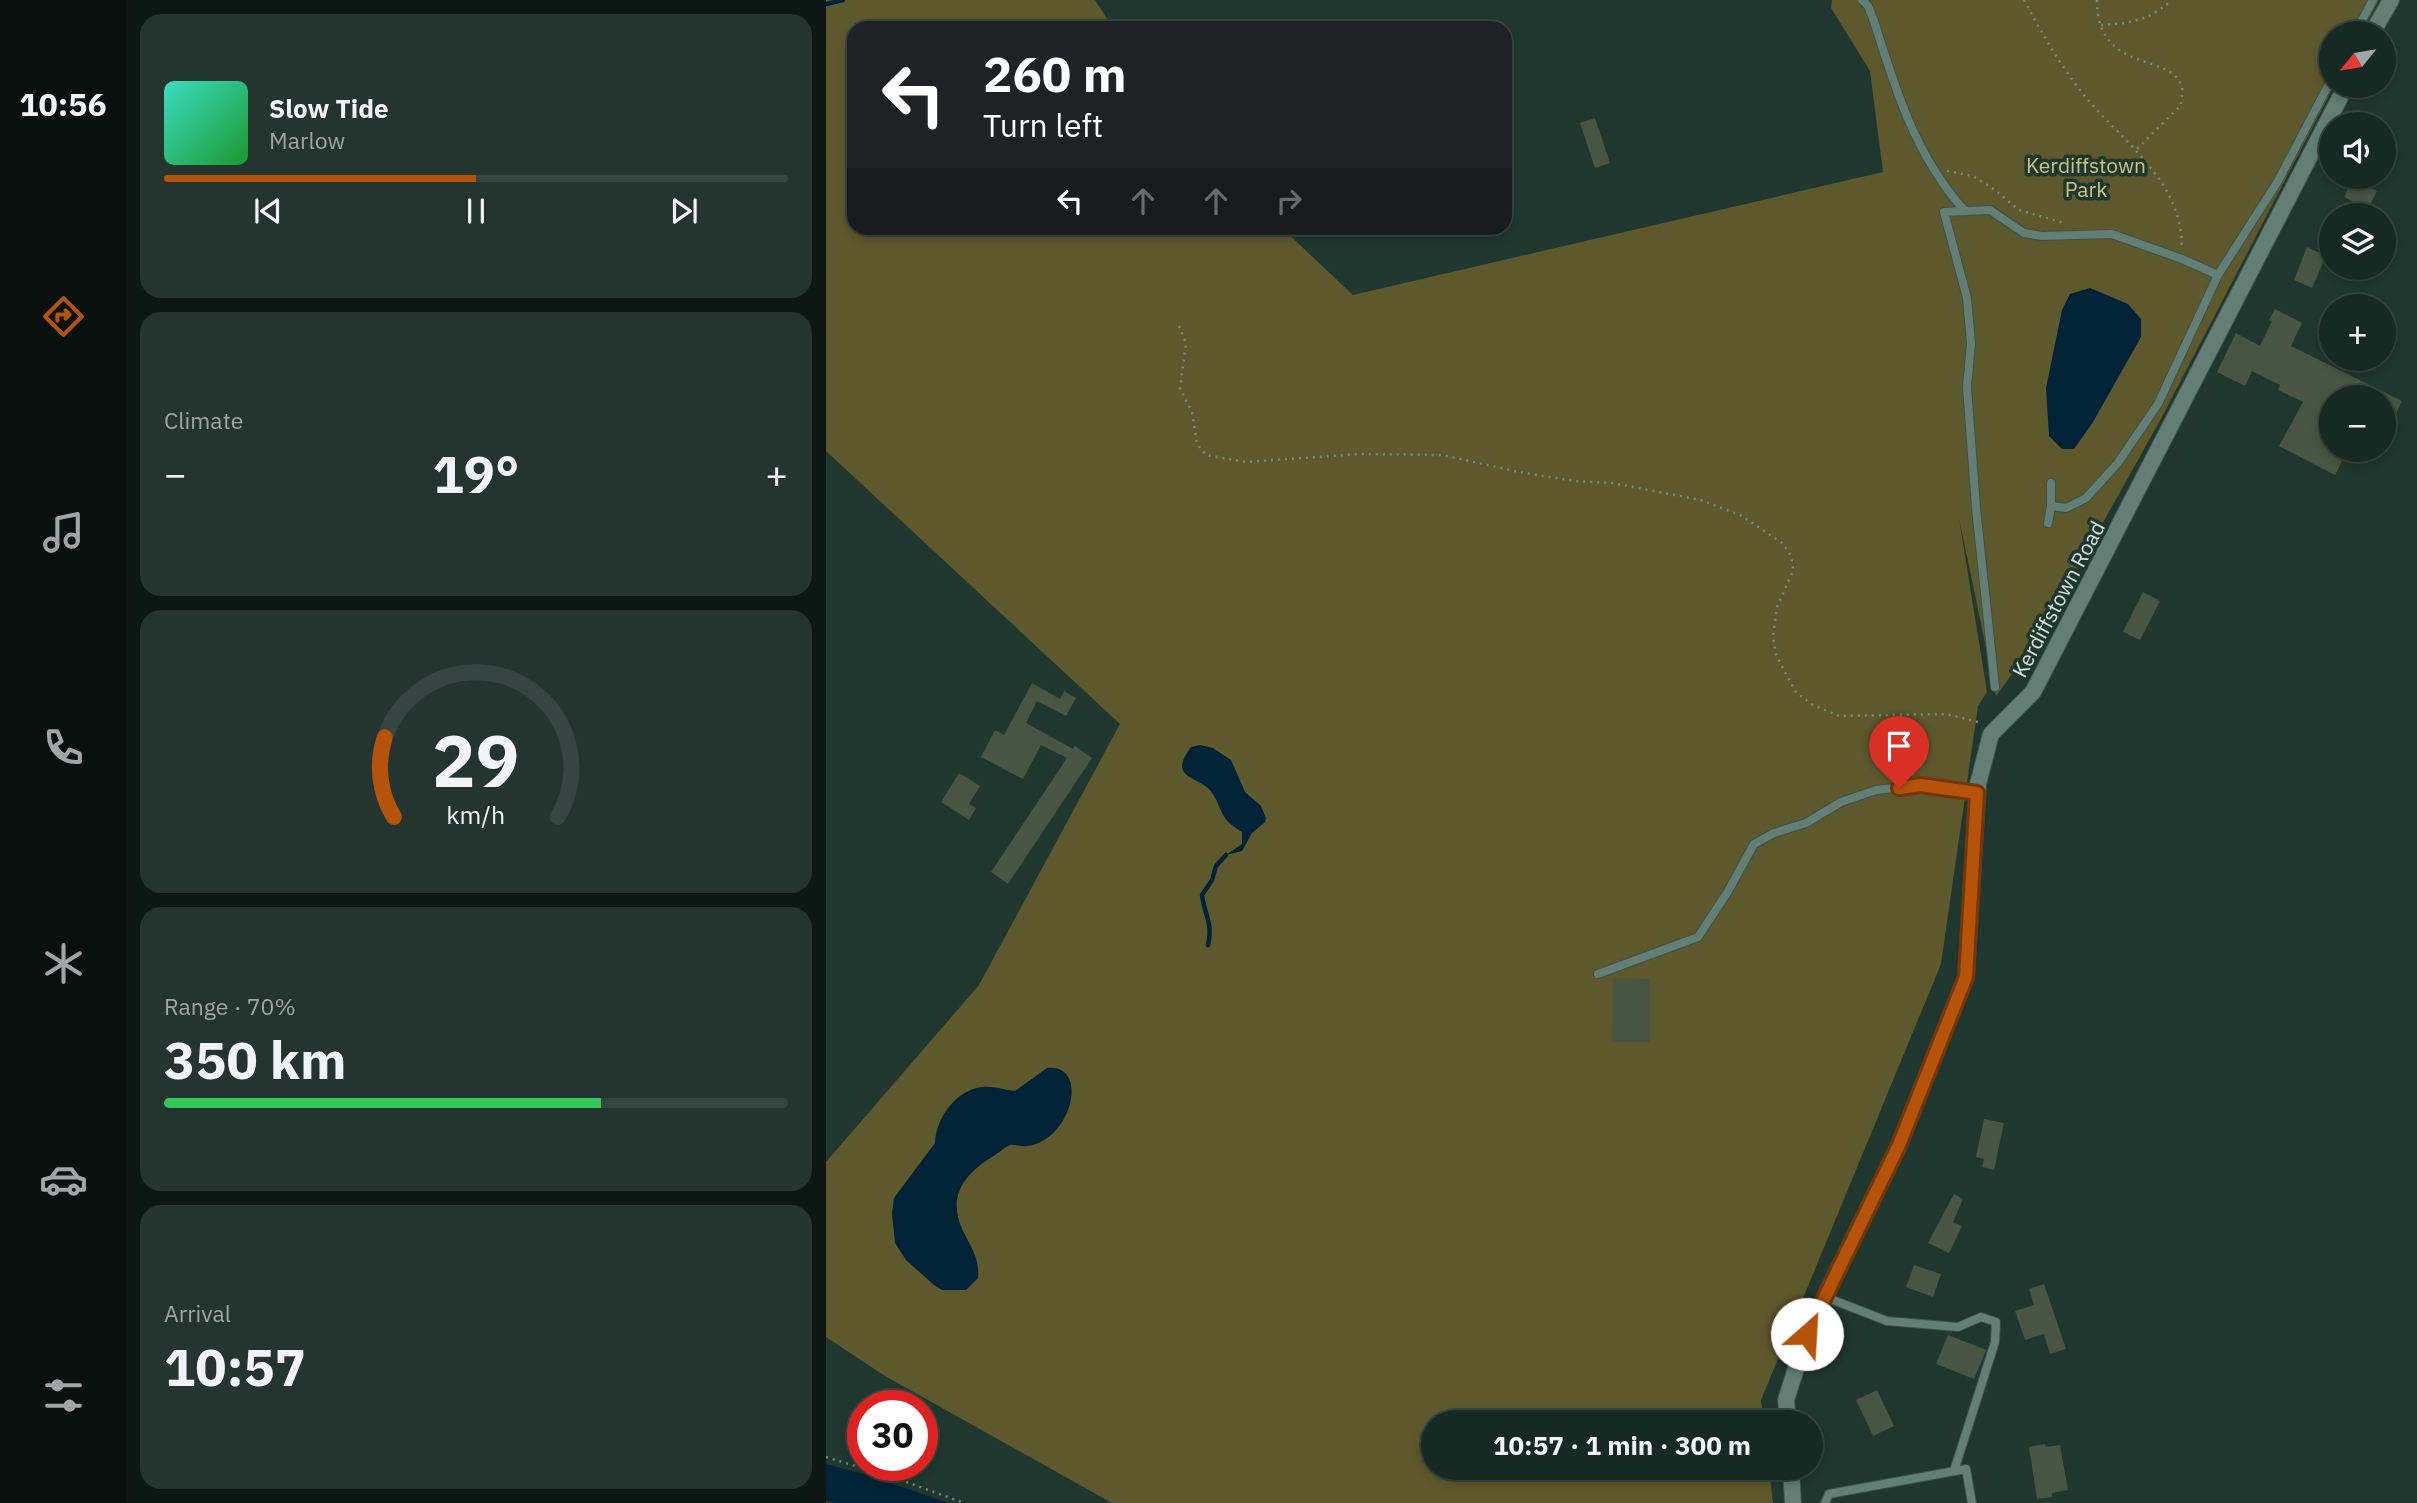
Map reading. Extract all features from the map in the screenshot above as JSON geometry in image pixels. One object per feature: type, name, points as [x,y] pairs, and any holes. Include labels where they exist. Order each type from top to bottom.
[{"type":"street","points":[[2379,21],[2391,0]]},
{"type":"street","name":"Kerdiffstown Road","points":[[1787,1410],[1786,1400],[1807,1334],[1899,1145],[1966,977],[1977,793],[1992,734],[2034,692],[2340,98]]},
{"type":"street","points":[[1792,1480],[1793,1503]]},
{"type":"lane","points":[[1862,0],[1874,20],[1903,109],[1933,170],[1965,211]]},
{"type":"lane","points":[[2362,21],[2373,0]]},
{"type":"lane","points":[[2051,506],[2066,508],[2087,498],[2117,464],[2158,404],[2218,275],[2278,181],[2322,98]]},
{"type":"lane","points":[[1995,687],[1976,508],[1967,387],[1971,343],[1967,298],[1944,212],[1990,210],[2024,233],[2042,236],[2112,234],[2218,275]]},
{"type":"lane","points":[[2048,523],[2051,483]]},
{"type":"lane","points":[[1598,974],[1698,937],[1754,844],[1774,833],[1806,823],[1841,802],[1876,790],[1921,785],[1977,793]]},
{"type":"lane","points":[[1825,1297],[1887,1321],[1958,1327],[1981,1317],[1996,1322],[1995,1342],[1954,1471]]},
{"type":"lane","points":[[1825,1503],[1829,1494],[1966,1469],[1972,1503]]},
{"type":"path","points":[[2024,0],[2055,55],[2088,99],[2137,149],[2175,204],[2181,230],[2182,259]]},
{"type":"path","points":[[2097,0],[2101,25],[2108,41],[2119,51],[2171,72],[2182,88],[2181,105],[2137,149]]},
{"type":"path","points":[[2101,25],[2136,22],[2152,16],[2172,0]]},
{"type":"path","points":[[1933,170],[1973,176],[2019,210],[2069,224]]},
{"type":"path","points":[[1179,326],[1186,342],[1180,389],[1192,412],[1197,444],[1206,455],[1246,462],[1360,454],[1442,456],[1519,472],[1575,481],[1612,483],[1701,500],[1742,516],[1782,543],[1790,555],[1792,573],[1777,607],[1774,646],[1796,692],[1811,704],[1839,716],[1946,714],[1998,727]]},
{"type":"path","points":[[826,1457],[964,1503]]},
{"type":"green space","name":"Kerdiffstown Park","points":[[826,0],[1095,0],[1108,21],[847,21],[847,235],[1289,235],[1353,295],[1883,172],[1870,71],[1831,8],[1832,0],[2379,0],[2368,21],[2319,21],[2319,98],[2328,98],[2162,417],[2039,637],[1996,696],[1959,518],[1987,692],[1978,706],[1941,964],[1761,1400],[1762,1410],[1421,1410],[1421,1480],[1770,1480],[1773,1503],[1112,1503],[938,1406],[938,1390],[910,1390],[826,1337],[826,1162],[979,985],[1120,724],[826,451]]},
{"type":"water","points":[[2090,288],[2128,304],[2141,319],[2141,337],[2093,422],[2074,449],[2062,449],[2049,436],[2046,388],[2062,310],[2070,294]]},
{"type":"water","points":[[1200,745],[1213,748],[1231,760],[1245,792],[1261,806],[1266,818],[1252,833],[1242,851],[1226,855],[1242,844],[1242,832],[1227,820],[1208,788],[1183,770],[1182,764],[1191,747]]},
{"type":"water","points":[[1047,1068],[1061,1070],[1069,1078],[1072,1090],[1064,1118],[1055,1131],[1042,1141],[1027,1146],[1008,1146],[966,1179],[957,1197],[958,1219],[976,1259],[978,1278],[966,1290],[942,1290],[906,1260],[895,1243],[892,1213],[894,1198],[935,1143],[943,1115],[956,1099],[982,1087],[1015,1091]]},
{"type":"water","points":[[826,1464],[847,1470],[847,1481],[884,1481],[948,1503],[837,1503],[826,1500]]},
{"type":"building","points":[[1595,118],[1610,163],[1595,168],[1580,123]]},
{"type":"building","points":[[2348,189],[2377,191],[2371,203],[2356,203],[2344,197]]},
{"type":"building","points":[[2307,247],[2319,253],[2319,272],[2312,288],[2294,280]]},
{"type":"building","points":[[2275,309],[2302,323],[2291,346],[2319,360],[2319,371],[2341,371],[2370,385],[2319,385],[2319,462],[2342,462],[2335,475],[2279,446],[2303,402],[2278,390],[2280,385],[2252,371],[2245,386],[2217,372],[2236,333],[2260,346],[2272,321],[2269,320]]},
{"type":"building","points":[[2396,398],[2402,401],[2396,414]]},
{"type":"building","points":[[2143,592],[2160,601],[2140,640],[2123,632]]},
{"type":"building","points":[[1032,683],[1060,699],[1064,691],[1076,698],[1066,716],[1037,701],[1026,723],[1073,749],[1075,746],[1092,758],[1008,884],[991,872],[1067,758],[1041,745],[1023,779],[981,757],[995,730],[1004,735]]},
{"type":"building","points":[[959,773],[980,786],[969,804],[976,808],[969,820],[941,802]]},
{"type":"building","points":[[1613,978],[1650,979],[1650,1042],[1612,1042]]},
{"type":"building","points":[[1984,1119],[2004,1123],[1994,1170],[1982,1167],[1984,1159],[1976,1157]]},
{"type":"building","points":[[1954,1194],[1963,1199],[1953,1222],[1962,1226],[1949,1253],[1928,1243]]},
{"type":"building","points":[[1914,1265],[1941,1274],[1933,1297],[1906,1287]]},
{"type":"building","points":[[2044,1284],[2066,1349],[2050,1354],[2044,1334],[2025,1340],[2015,1311],[2034,1305],[2029,1289]]},
{"type":"building","points":[[1948,1335],[1986,1350],[1974,1379],[1936,1364]]},
{"type":"building","points":[[1877,1390],[1894,1426],[1873,1436],[1856,1400]]},
{"type":"building","points":[[2045,1444],[2046,1447],[2060,1445],[2068,1490],[2052,1493],[2052,1497],[2037,1499],[2029,1447]]},
{"type":"waterway","points":[[826,4],[843,0]]},
{"type":"waterway","points":[[1208,945],[1209,925],[1202,895],[1212,880],[1216,866],[1226,855]]},
{"type":"route","points":[[1807,1334],[1899,1145],[1966,977],[1977,793],[1921,785],[1899,788]]}]
